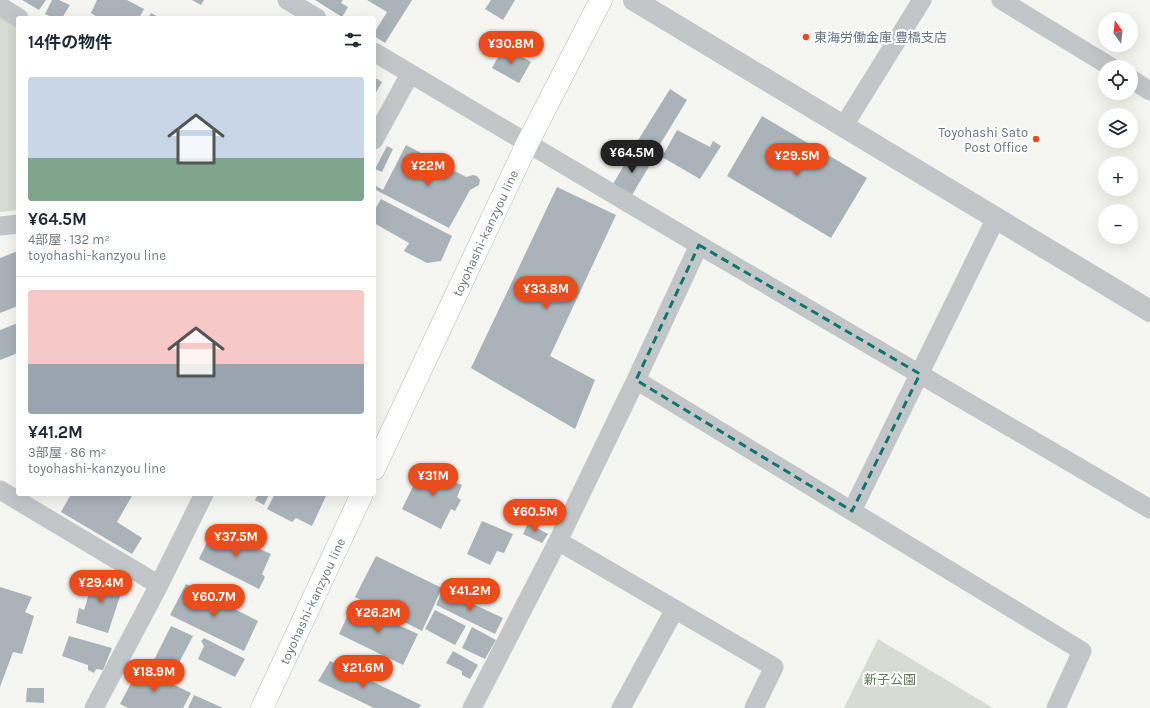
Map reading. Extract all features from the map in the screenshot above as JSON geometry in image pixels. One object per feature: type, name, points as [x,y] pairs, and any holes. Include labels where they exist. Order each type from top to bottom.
[{"type":"main road","name":"toyohashi-kanzyou line","points":[[376,466],[527,144],[601,0]]},
{"type":"main road","name":"toyohashi-kanzyou line","points":[[262,708],[361,496]]},
{"type":"street","points":[[287,0],[314,16]]},
{"type":"street","points":[[634,0],[1150,311]]},
{"type":"street","points":[[843,127],[922,0]]},
{"type":"street","points":[[1001,0],[1100,60]]},
{"type":"street","points":[[0,6],[16,16]]},
{"type":"street","points":[[376,53],[698,245],[1150,509]]},
{"type":"street","points":[[376,136],[410,74]]},
{"type":"street","points":[[1138,83],[1150,91]]},
{"type":"street","points":[[852,511],[996,218]]},
{"type":"street","points":[[0,226],[16,224]]},
{"type":"street","points":[[472,708],[558,541],[636,380],[698,245]]},
{"type":"street","points":[[636,380],[1082,651],[1056,708]]},
{"type":"street","points":[[0,490],[159,585]]},
{"type":"street","points":[[94,708],[159,585],[203,496]]},
{"type":"street","points":[[558,541],[774,666],[754,708]]},
{"type":"street","points":[[620,708],[675,608]]},
{"type":"highlighted area","points":[[699,245],[920,374],[852,511],[636,380]]},
{"type":"green space","points":[[0,16],[16,26],[16,210],[0,212]]},
{"type":"green space","name":"新子公園","points":[[878,639],[993,708],[844,708]]},
{"type":"building","points":[[22,0],[46,0],[39,10]]},
{"type":"building","points":[[52,0],[59,0],[70,5],[63,16],[50,16],[45,14]]},
{"type":"building","points":[[97,0],[127,0],[144,9],[140,16],[96,16],[91,13]]},
{"type":"building","points":[[192,0],[204,0],[201,5]]},
{"type":"building","points":[[315,0],[343,0],[341,3],[348,7],[343,16]]},
{"type":"building","points":[[367,0],[412,0],[385,43],[376,37],[376,30],[387,12]]},
{"type":"building","points":[[491,0],[515,0],[503,20],[485,9]]},
{"type":"building","points":[[151,13],[156,16],[149,16]]},
{"type":"building","points":[[504,46],[531,62],[519,83],[492,68]]},
{"type":"building","points":[[376,78],[382,82],[376,92]]},
{"type":"building","points":[[670,89],[687,100],[650,161],[632,150]]},
{"type":"building","points":[[762,116],[867,178],[831,238],[727,176]]},
{"type":"building","points":[[677,130],[710,147],[713,141],[721,146],[700,179],[662,157]]},
{"type":"building","points":[[406,145],[466,177],[473,175],[477,176],[480,180],[479,185],[470,190],[449,228],[376,190],[376,186],[383,190]]},
{"type":"building","points":[[387,146],[393,149],[382,172],[376,169]]},
{"type":"building","points":[[632,152],[651,163],[632,195],[613,184]]},
{"type":"building","points":[[557,187],[616,215],[550,356],[595,380],[575,429],[471,368]]},
{"type":"building","points":[[381,199],[452,236],[441,261],[427,263],[404,251],[409,243],[376,224],[376,208]]},
{"type":"building","points":[[16,252],[16,307],[0,313],[0,258]]},
{"type":"building","points":[[16,324],[16,354],[0,360],[0,330]]},
{"type":"building","points":[[424,464],[450,476],[449,480],[462,485],[457,497],[461,500],[455,511],[451,509],[441,529],[402,509]]},
{"type":"building","points":[[70,496],[132,496],[117,522],[142,538],[132,554],[61,512]]},
{"type":"building","points":[[257,496],[268,496],[264,505],[255,500]]},
{"type":"building","points":[[274,496],[326,496],[312,526],[296,518],[292,522],[267,509]]},
{"type":"building","points":[[482,521],[513,534],[504,553],[497,551],[490,565],[467,554]]},
{"type":"building","points":[[528,523],[548,534],[542,543],[523,534]]},
{"type":"building","points":[[214,527],[271,554],[262,574],[265,577],[259,589],[199,559]]},
{"type":"building","points":[[376,556],[442,588],[422,631],[355,597]]},
{"type":"building","points":[[95,575],[124,584],[108,633],[76,623],[79,608],[84,610]]},
{"type":"building","points":[[186,584],[258,621],[244,651],[170,615]]},
{"type":"building","points":[[0,587],[32,597],[25,612],[34,616],[22,654],[13,652],[0,687]]},
{"type":"building","points":[[443,590],[503,618],[495,634],[436,605]]},
{"type":"building","points":[[353,604],[418,634],[403,665],[339,634]]},
{"type":"building","points":[[435,610],[466,626],[455,645],[425,629]]},
{"type":"building","points":[[171,626],[193,636],[172,676],[151,666]]},
{"type":"building","points":[[472,627],[496,640],[485,659],[462,648]]},
{"type":"building","points":[[69,636],[112,648],[103,670],[96,669],[94,673],[88,670],[88,665],[62,656]]},
{"type":"building","points":[[204,638],[245,659],[235,677],[198,659],[204,646],[201,641]]},
{"type":"building","points":[[453,651],[478,665],[470,679],[462,675],[462,671],[446,663]]},
{"type":"building","points":[[330,661],[421,705],[419,708],[374,708],[318,681]]},
{"type":"building","points":[[139,668],[191,693],[183,708],[128,708],[120,704]]},
{"type":"building","points":[[27,688],[44,688],[44,703],[26,702]]},
{"type":"building","points":[[194,695],[223,708],[188,708]]},
{"type":"place","name":"東海労働金庫 豊橋支店","points":[[806,37]]},
{"type":"place","name":"Toyohashi Sato Post Office","points":[[1036,139]]}]
